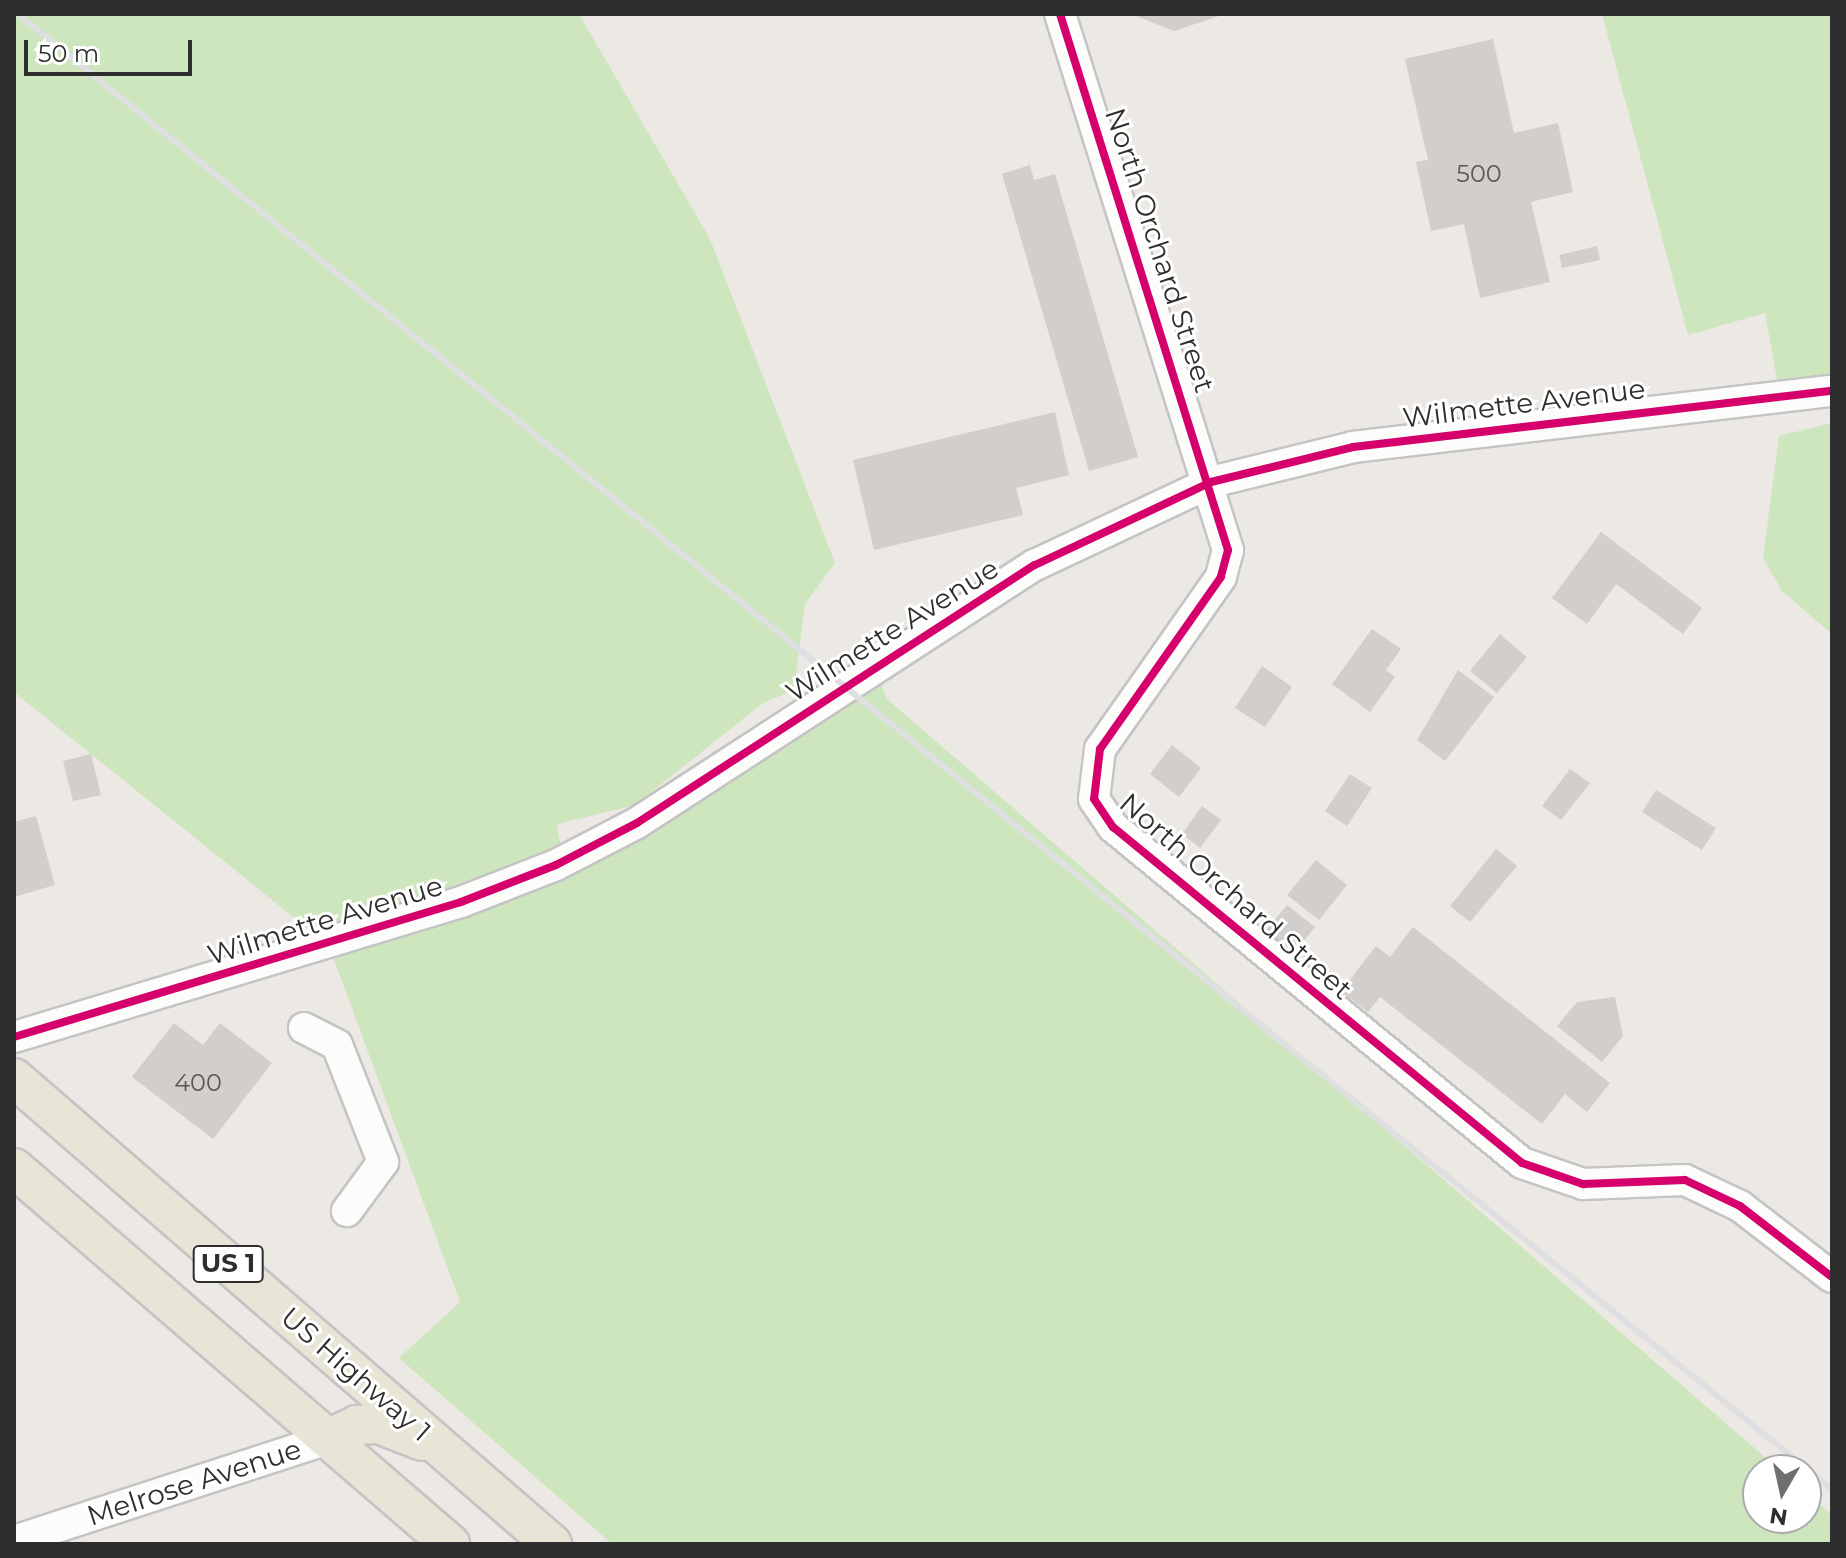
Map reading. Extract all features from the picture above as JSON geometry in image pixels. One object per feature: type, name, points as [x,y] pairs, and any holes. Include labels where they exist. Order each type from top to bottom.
[{"type":"main road","name":"US Highway 1","points":[[14,1078],[552,1544]]},
{"type":"main road","name":"US 1","points":[[14,1168],[450,1544]]},
{"type":"main road","points":[[328,1439],[357,1425],[379,1424],[443,1449]]},
{"type":"street","name":"North Orchard Street","points":[[1060,14],[1211,482],[1226,564],[1100,749],[1094,799],[1113,827],[1522,1163],[1583,1184],[1685,1180],[1740,1206],[1832,1277]]},
{"type":"street","name":"Wilmette Avenue","points":[[14,1037],[461,902],[556,865],[637,823],[1035,565],[1211,482],[1353,447],[1832,391]]},
{"type":"street","points":[[304,1028],[337,1045],[383,1162],[347,1211]]},
{"type":"street","name":"Melrose Avenue","points":[[14,1541],[328,1439]]},
{"type":"green space","points":[[14,14],[579,14],[710,239],[835,563],[805,604],[794,690],[763,703],[635,805],[557,824],[561,849],[313,933],[14,692]]},
{"type":"green space","points":[[1602,14],[1832,14],[1832,378],[1778,385],[1765,313],[1688,335]]},
{"type":"green space","points":[[1832,423],[1832,634],[1782,591],[1763,558],[1779,436]]},
{"type":"green space","points":[[879,678],[887,699],[1761,1454],[1742,1454],[1742,1534],[1822,1534],[1822,1506],[1832,1515],[1832,1544],[612,1544],[399,1358],[460,1302],[332,954],[463,914]]},
{"type":"building","points":[[1131,14],[1225,14],[1174,31]]},
{"type":"building","points":[[1493,39],[1514,133],[1558,123],[1573,192],[1531,202],[1550,282],[1480,298],[1464,224],[1431,231],[1416,162],[1428,160],[1405,59]]},
{"type":"building","points":[[1030,165],[1034,180],[1055,174],[1138,457],[1089,471],[1002,174]]},
{"type":"building","points":[[1597,246],[1600,260],[1562,268],[1559,255]]},
{"type":"building","points":[[1055,412],[1069,475],[1016,488],[1023,515],[874,550],[853,460]]},
{"type":"building","points":[[1601,532],[1702,608],[1683,634],[1616,584],[1587,624],[1552,598]]},
{"type":"building","points":[[1372,629],[1401,649],[1386,670],[1395,677],[1370,712],[1332,684]]},
{"type":"building","points":[[1500,634],[1527,657],[1497,693],[1470,671]]},
{"type":"building","points":[[1262,666],[1292,687],[1265,727],[1235,708]]},
{"type":"building","points":[[1458,670],[1494,697],[1445,761],[1417,740]]},
{"type":"building","points":[[1172,745],[1201,768],[1179,797],[1150,774]]},
{"type":"building","points":[[91,754],[101,795],[73,801],[63,761]]},
{"type":"building","points":[[1570,769],[1590,783],[1561,820],[1542,806]]},
{"type":"building","points":[[1350,774],[1372,788],[1347,826],[1325,811]]},
{"type":"building","points":[[1656,790],[1716,828],[1702,850],[1642,812]]},
{"type":"building","points":[[1202,806],[1221,820],[1200,848],[1182,834]]},
{"type":"building","points":[[36,816],[55,885],[14,897],[14,822]]},
{"type":"building","points":[[1496,849],[1517,866],[1470,922],[1450,906]]},
{"type":"building","points":[[1316,860],[1347,885],[1319,920],[1287,895]]},
{"type":"building","points":[[1287,905],[1315,927],[1294,953],[1266,930]]},
{"type":"building","points":[[1413,927],[1610,1083],[1587,1112],[1565,1094],[1542,1124],[1380,997],[1368,1012],[1341,991],[1376,946],[1390,957]]},
{"type":"building","points":[[1615,997],[1623,1036],[1602,1062],[1557,1026],[1577,1002]]},
{"type":"building","points":[[174,1023],[203,1045],[220,1023],[272,1063],[213,1139],[132,1077]]},
{"type":"railway","points":[[18,14],[1832,1489]]},
{"type":"cycle path","points":[[1060,14],[1228,550],[1221,577],[1100,749],[1094,799],[1113,827],[1522,1163],[1583,1184],[1685,1180],[1740,1206],[1832,1277]]},
{"type":"cycle path","points":[[14,1037],[461,902],[556,865],[637,823],[1035,565],[1211,482],[1353,447],[1832,391]]}]
